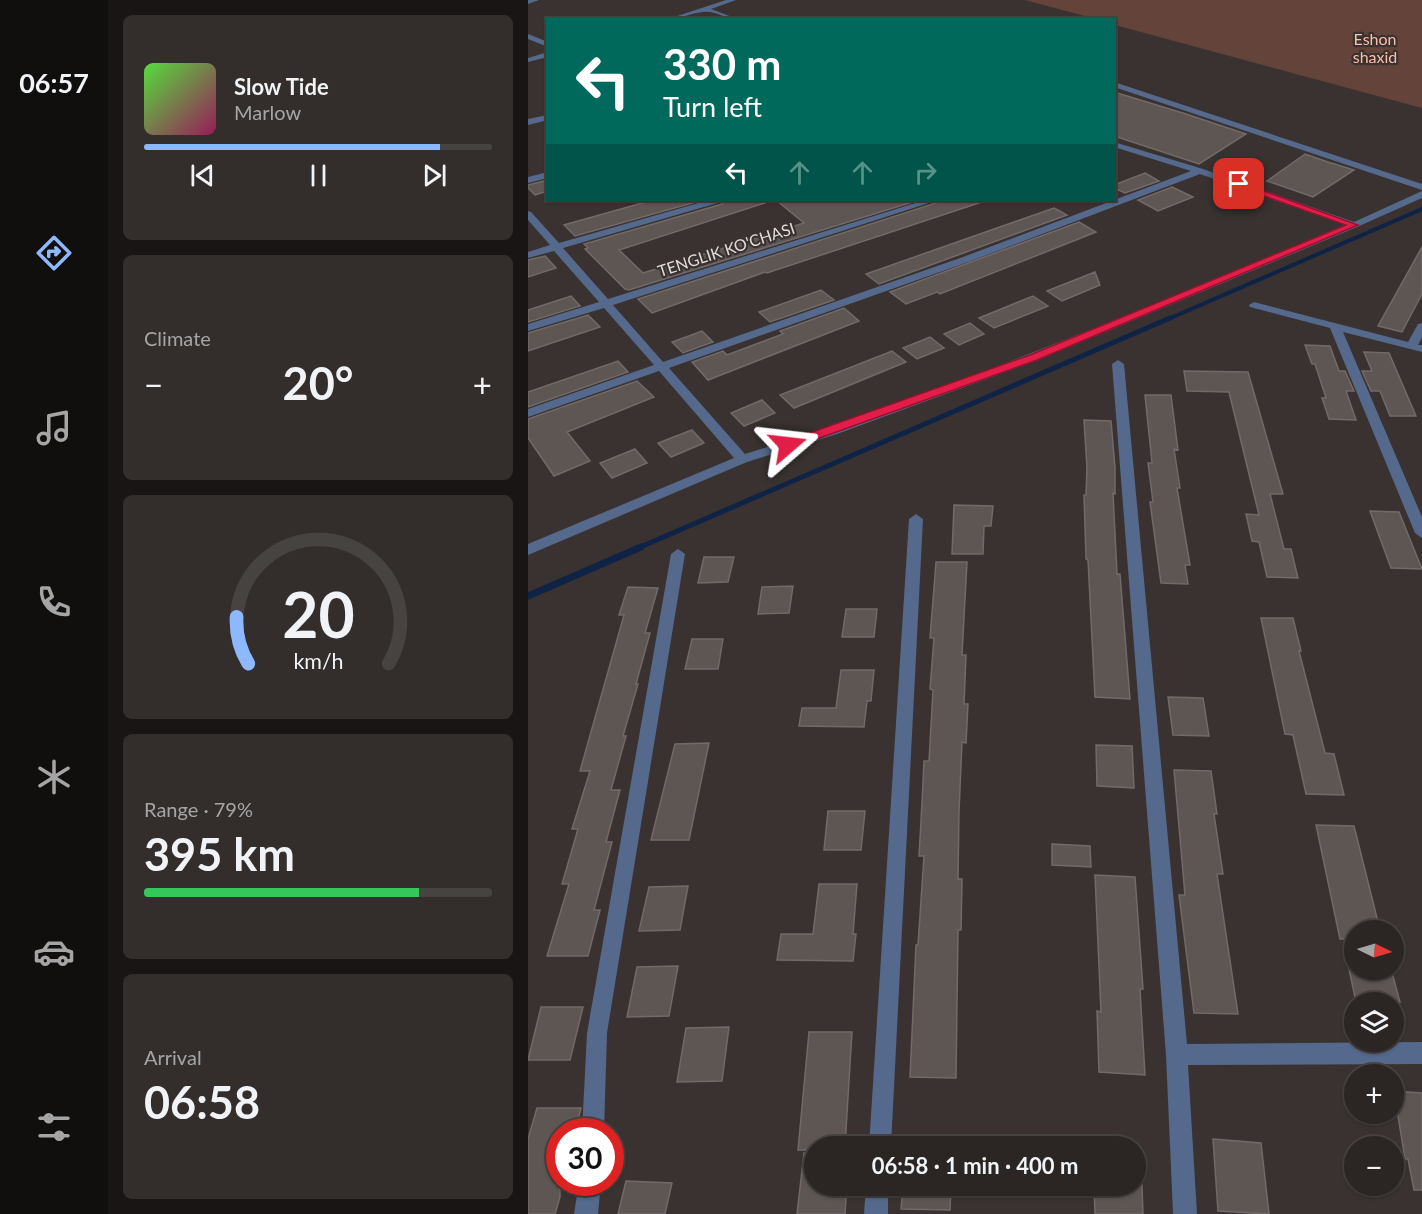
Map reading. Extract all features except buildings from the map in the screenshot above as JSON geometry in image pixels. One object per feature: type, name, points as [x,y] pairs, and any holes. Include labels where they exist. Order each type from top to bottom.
[{"type":"street","points":[[528,2],[536,0]]},
{"type":"street","points":[[675,18],[733,0]]},
{"type":"street","points":[[705,9],[731,18]]},
{"type":"street","points":[[528,36],[546,44]]},
{"type":"street","points":[[528,60],[546,55]]},
{"type":"street","points":[[1116,85],[1422,187]]},
{"type":"street","points":[[528,122],[546,118]]},
{"type":"street","points":[[1116,145],[1200,171],[1354,225]]},
{"type":"street","points":[[528,413],[967,259],[1200,171]]},
{"type":"street","points":[[528,180],[546,176]]},
{"type":"street","points":[[528,550],[742,459],[833,431],[1034,357],[1354,225],[1422,194]]},
{"type":"street","points":[[528,255],[715,201]]},
{"type":"street","name":"TENGLIK KO'CHASI","points":[[528,328],[930,201]]},
{"type":"street","points":[[528,214],[604,304],[742,459]]},
{"type":"street","points":[[1254,305],[1417,347],[1422,326]]},
{"type":"street","points":[[1335,326],[1422,533]]},
{"type":"street","points":[[1118,364],[1177,1055],[1185,1214]]},
{"type":"street","points":[[881,1136],[916,519]]},
{"type":"street","points":[[594,1118],[597,1033],[678,554]]},
{"type":"street","points":[[1177,1055],[1422,1053]]},
{"type":"street","points":[[586,1214],[588,1196]]},
{"type":"street","points":[[876,1214],[877,1196]]},
{"type":"green space","name":"Eshon shaxid","points":[[1025,0],[1422,0],[1422,108],[1116,25],[1116,18],[1092,18]]},
{"type":"waterway","points":[[1166,320],[1422,209]]},
{"type":"waterway","points":[[638,548],[1170,318]]},
{"type":"waterway","points":[[528,596],[641,547]]},
{"type":"route","points":[[788,445],[833,431],[1034,357],[1354,225],[1239,184]]}]
